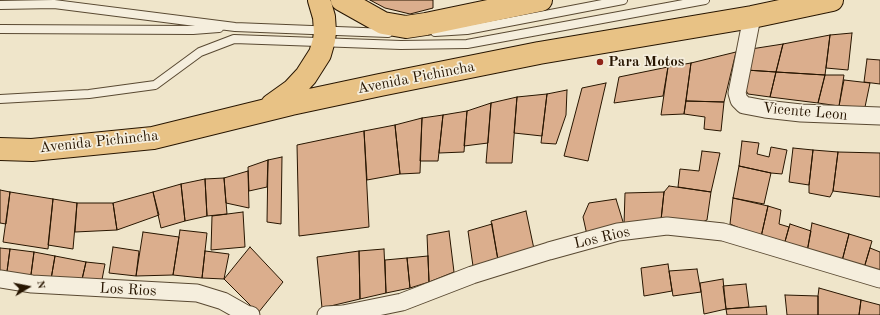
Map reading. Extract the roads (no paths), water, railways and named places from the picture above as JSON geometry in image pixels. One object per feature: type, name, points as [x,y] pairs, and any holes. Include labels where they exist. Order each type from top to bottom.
[{"type":"main road","points":[[266,109],[293,90],[306,76],[320,54],[324,36],[324,17],[319,0]]},
{"type":"main road","points":[[342,0],[383,23],[406,27],[541,0]]},
{"type":"main road","name":"Avenida Pichincha","points":[[0,149],[32,150],[153,138],[266,109],[360,89],[539,53],[752,17],[832,0]]},
{"type":"street","name":"Vicente Leon","points":[[752,17],[737,93],[739,100],[744,105],[801,113],[880,116]]},
{"type":"street","name":"Los Rios","points":[[326,315],[343,314],[402,302],[472,275],[549,251],[618,232],[667,226],[723,232],[880,279]]},
{"type":"street","name":"Los Rios","points":[[0,279],[32,284],[197,293],[224,301],[246,314],[251,315]]},
{"type":"lane","points":[[0,99],[89,94],[155,85],[200,52],[234,39],[467,30],[623,0]]},
{"type":"lane","points":[[0,5],[54,4],[400,45],[467,44],[705,0]]},
{"type":"lane","points":[[0,29],[193,30],[235,26]]},
{"type":"place","name":"Para Motos","points":[[600,62]]}]
